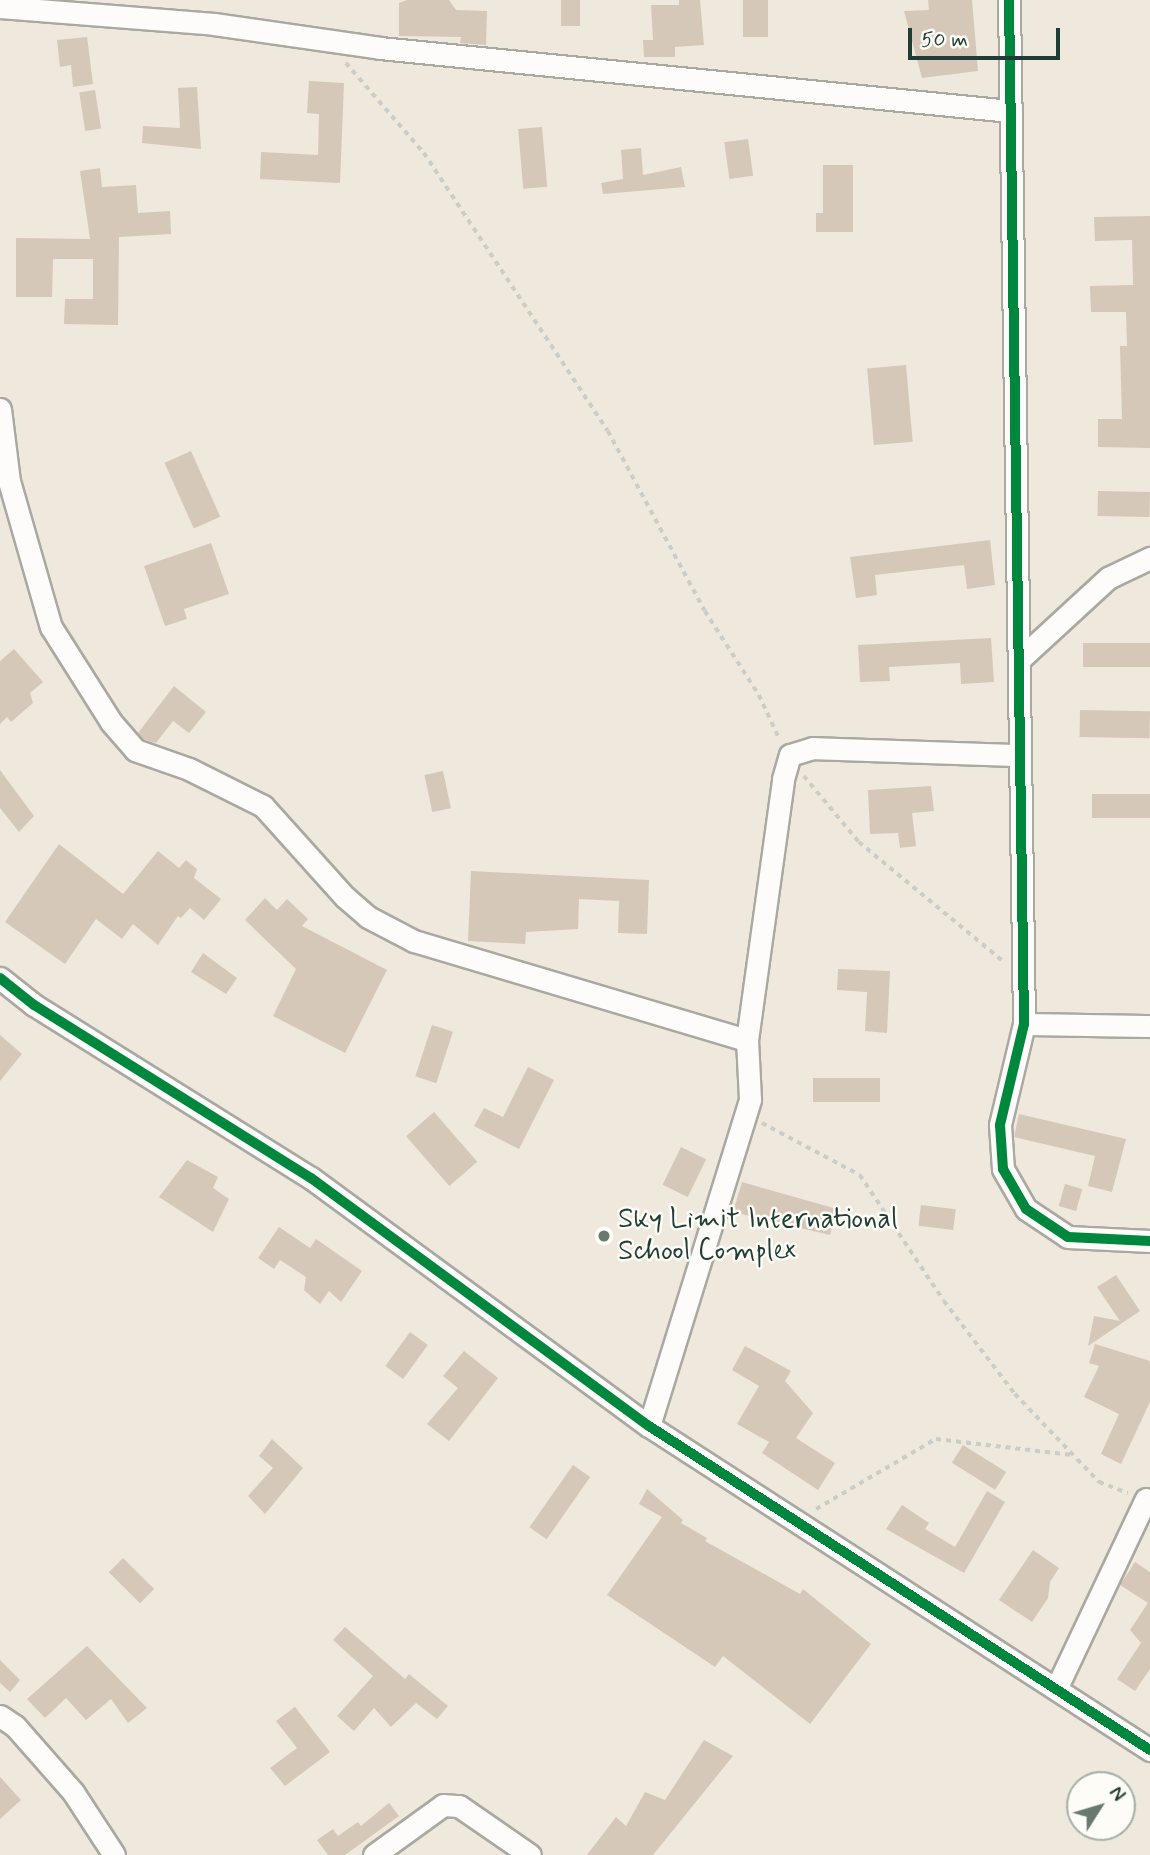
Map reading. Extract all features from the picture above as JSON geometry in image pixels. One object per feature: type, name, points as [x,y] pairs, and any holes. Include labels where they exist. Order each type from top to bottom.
[{"type":"street","points":[[1009,0],[1024,1024],[1000,1125],[1003,1168],[1026,1209],[1068,1237],[1150,1241]]},
{"type":"street","points":[[0,7],[214,24],[380,48],[1010,111]]},
{"type":"street","points":[[0,410],[9,481],[51,626],[93,695],[135,750],[189,769],[263,806],[345,897],[368,917],[414,940],[747,1040]]},
{"type":"street","points":[[1020,659],[1108,578],[1150,558]]},
{"type":"street","points":[[649,1426],[750,1099],[747,1040],[783,779],[790,755],[813,748],[1018,755]]},
{"type":"street","points":[[0,978],[34,1004],[311,1178],[649,1426],[1150,1750]]},
{"type":"street","points":[[1024,1024],[1150,1026]]},
{"type":"street","points":[[1056,1689],[1149,1496]]},
{"type":"street","points":[[0,1716],[15,1726],[73,1792],[114,1855]]},
{"type":"street","points":[[374,1855],[443,1805],[459,1806],[530,1855]]},
{"type":"path","points":[[324,38],[424,153],[608,431],[705,611],[760,695],[770,723],[790,755],[859,842],[974,941],[1024,977]]},
{"type":"path","points":[[745,1114],[860,1175],[1007,1384],[1099,1482],[1149,1496]]},
{"type":"path","points":[[790,1518],[824,1506],[936,1439],[1074,1456]]},
{"type":"building","points":[[407,0],[449,0],[456,10],[487,11],[486,45],[460,43],[461,37],[399,36],[399,3]]},
{"type":"building","points":[[561,0],[580,0],[580,26],[561,26]]},
{"type":"building","points":[[679,0],[700,0],[704,45],[675,47],[675,57],[644,57],[643,40],[653,40],[651,5],[679,5]]},
{"type":"building","points":[[743,0],[768,0],[768,37],[743,37]]},
{"type":"building","points":[[928,0],[972,0],[978,71],[922,78],[904,11],[929,10]]},
{"type":"building","points":[[87,37],[93,84],[73,87],[71,65],[60,67],[57,40]]},
{"type":"building","points":[[309,81],[344,83],[340,183],[260,179],[261,152],[318,155],[319,114],[307,113]]},
{"type":"building","points":[[197,87],[201,149],[142,143],[143,126],[180,128],[178,88]]},
{"type":"building","points":[[95,90],[101,129],[85,131],[79,93]]},
{"type":"building","points":[[542,127],[547,187],[523,189],[518,129]]},
{"type":"building","points":[[748,139],[753,176],[729,179],[724,142]]},
{"type":"building","points":[[641,148],[643,175],[681,167],[685,187],[603,194],[601,183],[623,179],[621,150]]},
{"type":"building","points":[[823,165],[853,165],[853,232],[816,232],[816,213],[823,213]]},
{"type":"building","points":[[100,168],[102,187],[136,185],[138,213],[170,211],[171,234],[119,237],[118,325],[64,324],[65,299],[93,299],[93,259],[53,259],[52,297],[16,297],[16,238],[90,239],[80,171]]},
{"type":"building","points":[[1150,216],[1150,448],[1098,447],[1098,419],[1122,419],[1120,346],[1127,346],[1126,312],[1091,312],[1090,286],[1133,285],[1132,240],[1095,241],[1094,217]]},
{"type":"building","points":[[906,365],[913,442],[874,445],[867,368]]},
{"type":"building","points":[[191,451],[220,517],[194,529],[165,463]]},
{"type":"building","points":[[1098,491],[1150,492],[1150,517],[1098,516]]},
{"type":"building","points":[[990,540],[995,585],[967,589],[964,565],[875,575],[877,595],[856,598],[850,557]]},
{"type":"building","points":[[211,543],[229,594],[184,609],[187,619],[165,626],[144,566]]},
{"type":"building","points":[[991,638],[994,682],[961,684],[960,663],[889,667],[890,681],[860,682],[858,645]]},
{"type":"building","points":[[1083,643],[1150,643],[1150,667],[1083,667]]},
{"type":"building","points":[[14,649],[43,682],[30,693],[33,703],[11,722],[7,717],[0,724],[0,661]]},
{"type":"building","points":[[174,686],[206,712],[189,733],[173,721],[156,743],[143,739],[138,733]]},
{"type":"building","points":[[1080,710],[1150,711],[1150,738],[1080,737]]},
{"type":"building","points":[[0,770],[34,816],[19,832],[0,808]]},
{"type":"building","points":[[443,771],[451,808],[432,812],[424,775]]},
{"type":"building","points":[[931,786],[934,811],[912,813],[916,846],[900,848],[898,833],[870,834],[868,790]]},
{"type":"building","points":[[1092,794],[1150,794],[1150,818],[1092,818]]},
{"type":"building","points":[[59,844],[123,894],[158,851],[179,868],[186,860],[197,869],[194,878],[221,899],[204,920],[190,908],[181,918],[178,916],[158,945],[133,924],[122,939],[96,919],[65,964],[5,922]]},
{"type":"building","points":[[471,871],[649,880],[647,934],[618,933],[619,901],[579,899],[578,929],[526,932],[525,944],[468,941]]},
{"type":"building","points":[[265,898],[277,910],[287,899],[308,919],[302,926],[387,970],[345,1053],[273,1016],[296,969],[245,920]]},
{"type":"building","points":[[203,953],[237,978],[226,994],[191,972]]},
{"type":"building","points":[[838,969],[890,971],[887,1033],[865,1031],[867,992],[837,990]]},
{"type":"building","points":[[432,1025],[453,1032],[436,1083],[415,1076]]},
{"type":"building","points":[[0,1035],[22,1054],[0,1081]]},
{"type":"building","points":[[528,1067],[554,1080],[519,1149],[474,1126],[484,1108],[503,1117]]},
{"type":"building","points":[[813,1078],[880,1078],[880,1102],[813,1102]]},
{"type":"building","points":[[434,1112],[477,1162],[449,1186],[406,1136]]},
{"type":"building","points":[[1019,1114],[1126,1139],[1112,1192],[1088,1186],[1095,1156],[1014,1137]]},
{"type":"building","points":[[681,1147],[706,1159],[688,1197],[663,1185]]},
{"type":"building","points":[[187,1160],[218,1177],[213,1188],[229,1199],[213,1232],[159,1197]]},
{"type":"building","points":[[742,1182],[837,1209],[830,1235],[733,1212]]},
{"type":"building","points":[[1065,1184],[1082,1189],[1076,1211],[1059,1206]]},
{"type":"building","points":[[921,1205],[956,1209],[953,1230],[918,1226]]},
{"type":"building","points":[[279,1227],[310,1248],[316,1239],[362,1271],[341,1302],[329,1291],[320,1304],[304,1290],[306,1277],[280,1260],[274,1269],[258,1258]]},
{"type":"building","points":[[1116,1275],[1140,1311],[1088,1346],[1094,1316],[1120,1321],[1097,1287]]},
{"type":"building","points":[[410,1332],[428,1345],[403,1379],[385,1366]]},
{"type":"building","points":[[1095,1344],[1150,1361],[1150,1402],[1121,1464],[1101,1454],[1119,1414],[1084,1397],[1099,1366],[1089,1363]]},
{"type":"building","points":[[745,1346],[791,1371],[785,1381],[813,1413],[796,1438],[835,1463],[818,1490],[762,1453],[769,1442],[737,1424],[759,1386],[732,1370]]},
{"type":"building","points":[[464,1351],[498,1378],[449,1441],[427,1424],[458,1388],[443,1376]]},
{"type":"building","points":[[272,1439],[303,1468],[265,1514],[248,1496],[273,1468],[259,1456]]},
{"type":"building","points":[[963,1445],[1006,1472],[995,1490],[952,1463]]},
{"type":"building","points":[[573,1465],[590,1477],[547,1539],[529,1527]]},
{"type":"building","points":[[647,1489],[683,1520],[681,1523],[707,1538],[705,1541],[800,1594],[803,1589],[871,1644],[810,1724],[723,1656],[715,1667],[607,1595],[662,1517],[639,1504]]},
{"type":"building","points":[[987,1491],[1005,1502],[964,1573],[886,1529],[902,1505],[929,1523],[925,1529],[955,1547]]},
{"type":"building","points":[[1033,1550],[1059,1568],[1050,1582],[1048,1598],[1032,1622],[999,1600]]},
{"type":"building","points":[[123,1558],[154,1589],[140,1603],[109,1572]]},
{"type":"building","points":[[1135,1562],[1150,1572],[1150,1669],[1135,1691],[1117,1679],[1141,1643],[1130,1630],[1148,1603],[1120,1585]]},
{"type":"building","points":[[345,1627],[405,1679],[409,1674],[448,1706],[437,1719],[416,1703],[391,1727],[374,1708],[354,1731],[337,1716],[373,1676],[333,1640]]},
{"type":"building","points":[[87,1646],[147,1708],[128,1723],[111,1699],[86,1720],[66,1698],[45,1718],[27,1699]]},
{"type":"building","points":[[0,1660],[20,1680],[10,1692],[0,1683]]},
{"type":"building","points":[[295,1707],[330,1752],[285,1786],[270,1768],[297,1748],[276,1721]]},
{"type":"building","points":[[704,1740],[733,1756],[653,1855],[587,1855],[616,1817],[626,1826],[645,1792],[665,1800]]},
{"type":"building","points":[[0,1777],[21,1800],[0,1819]]},
{"type":"building","points":[[389,1803],[399,1816],[345,1855],[328,1855],[317,1840],[333,1829],[338,1836],[358,1822],[361,1826]]},
{"type":"cycle path","points":[[1009,0],[1024,1024],[1000,1125],[1003,1169],[1026,1209],[1068,1237],[1150,1241]]},
{"type":"cycle path","points":[[0,978],[34,1005],[311,1178],[649,1426],[1150,1750]]},
{"type":"place","name":"Sky Limit International School Complex","points":[[604,1236]]}]
